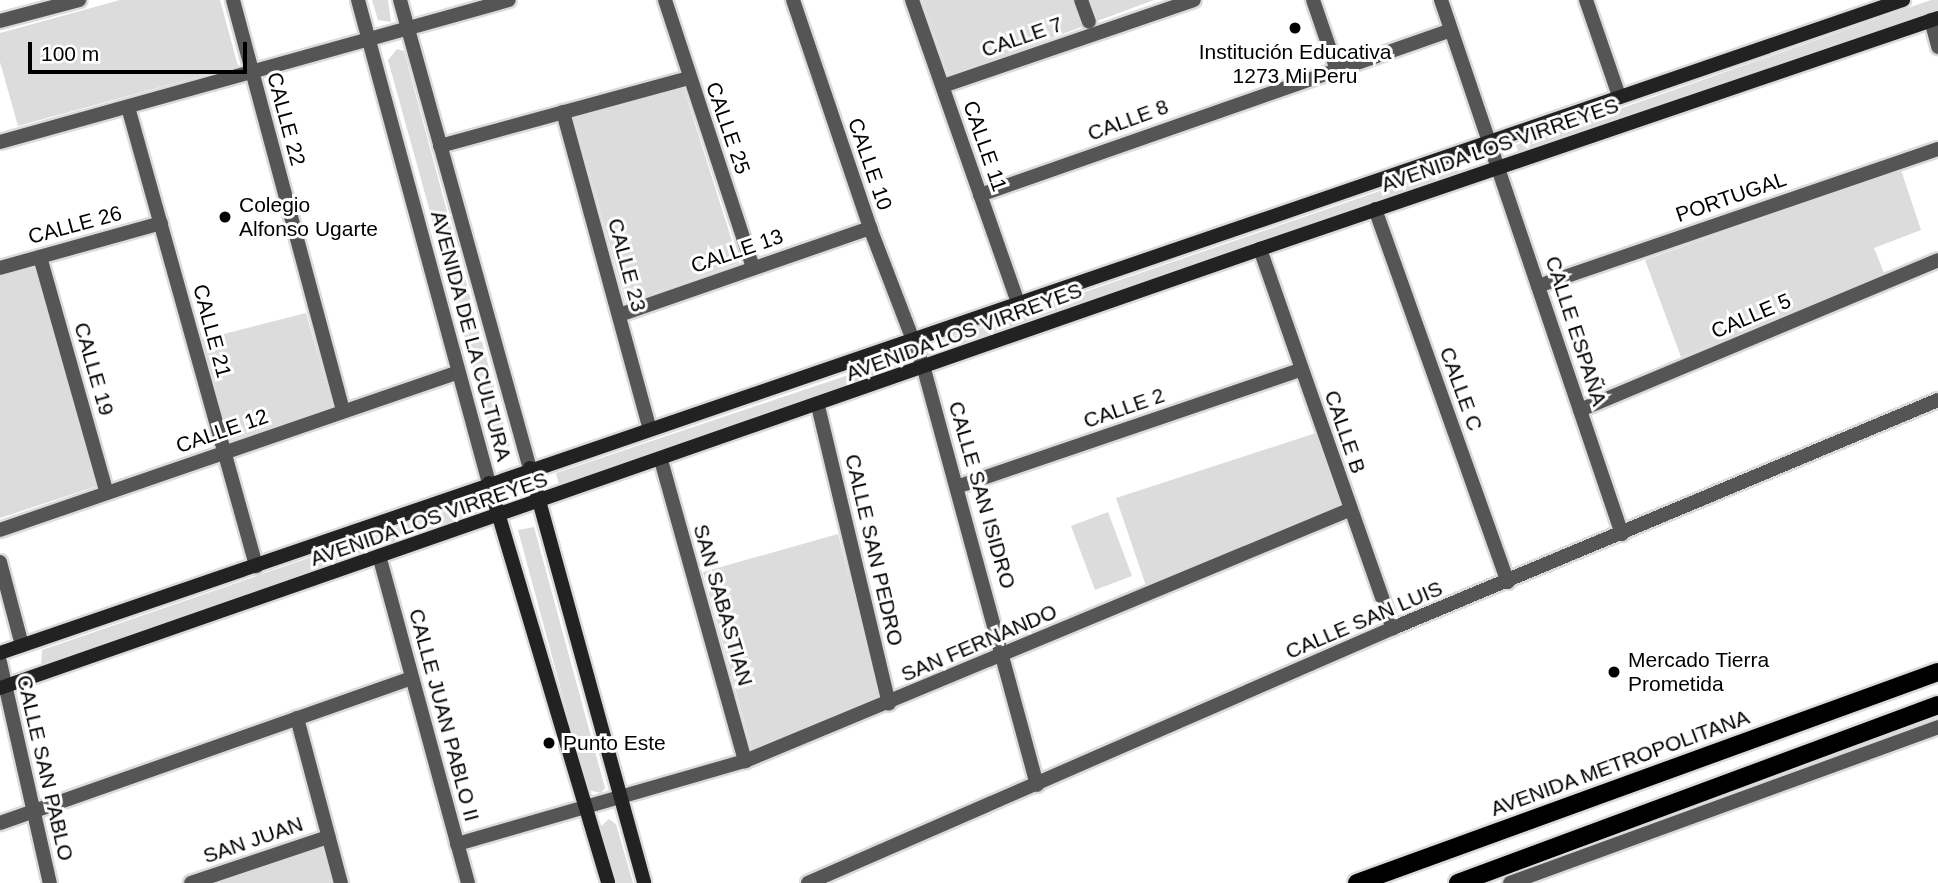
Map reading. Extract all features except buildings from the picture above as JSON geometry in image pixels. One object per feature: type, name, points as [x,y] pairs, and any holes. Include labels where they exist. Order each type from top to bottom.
[{"type":"main road","name":"AVENIDA LOS VIRREYES","points":[[0,653],[256,566],[530,468],[1019,305],[1619,96],[1871,5],[1903,0]]},
{"type":"main road","name":"AVENIDA LOS VIRREYES","points":[[3,687],[380,559],[1260,249],[1935,19]]},
{"type":"main road","name":"AVENIDA DE LA CULTURA","points":[[530,468],[644,883]]},
{"type":"main road","name":"AVENIDA DE LA CULTURA","points":[[489,483],[608,883]]},
{"type":"main road","name":"AVENIDA METROPOLITANA","points":[[1357,883],[1938,672]]},
{"type":"main road","points":[[1458,883],[1938,705]]},
{"type":"street","points":[[0,21],[79,0]]},
{"type":"street","name":"CALLE 22","points":[[233,0],[343,411]]},
{"type":"street","name":"AVENIDA DE LA CULTURA","points":[[358,0],[489,483]]},
{"type":"street","name":"AVENIDA DE LA CULTURA","points":[[400,0],[530,468]]},
{"type":"street","points":[[0,142],[253,75],[509,0]]},
{"type":"street","name":"CALLE 25","points":[[665,0],[753,268]]},
{"type":"street","name":"CALLE 10","points":[[793,0],[910,340]]},
{"type":"street","name":"CALLE 11","points":[[912,0],[1019,305]]},
{"type":"street","points":[[1081,0],[1088,22]]},
{"type":"street","name":"CALLE 7","points":[[943,86],[1194,0]]},
{"type":"street","points":[[1313,0],[1336,67]]},
{"type":"street","name":"CALLE ESPAÑA","points":[[1441,0],[1491,140],[1622,534]]},
{"type":"street","points":[[1586,0],[1619,96]]},
{"type":"street","points":[[1935,19],[1938,47]]},
{"type":"street","name":"CALLE 8","points":[[980,195],[1336,67],[1450,30]]},
{"type":"street","points":[[440,146],[689,78]]},
{"type":"street","name":"CALLE 21","points":[[128,107],[256,566]]},
{"type":"street","name":"CALLE 23","points":[[563,112],[650,429]]},
{"type":"street","name":"PORTUGAL","points":[[1538,286],[1938,149]]},
{"type":"street","name":"CALLE C","points":[[1376,209],[1508,582]]},
{"type":"street","name":"CALLE 26","points":[[0,268],[161,223]]},
{"type":"street","name":"CALLE 13","points":[[619,315],[870,228]]},
{"type":"street","name":"CALLE B","points":[[1260,249],[1349,510],[1393,628]]},
{"type":"street","name":"CALLE 19","points":[[40,257],[107,493]]},
{"type":"street","name":"CALLE 5","points":[[1580,410],[1938,260]]},
{"type":"street","name":"CALLE SAN ISIDRO","points":[[910,340],[924,369],[959,486],[1037,785]]},
{"type":"street","name":"CALLE 2","points":[[959,486],[1302,369]]},
{"type":"street","name":"CALLE 12","points":[[0,530],[458,372]]},
{"type":"street","name":"CALLE SAN LUIS","points":[[808,883],[1393,628],[1938,400]]},
{"type":"street","name":"CALLE SAN PEDRO","points":[[818,406],[889,704]]},
{"type":"street","name":"SAN SABASTIAN","points":[[661,460],[745,761]]},
{"type":"street","name":"SAN FERNANDO","points":[[457,844],[620,801],[745,761],[889,704],[1003,653],[1349,510]]},
{"type":"street","name":"CALLE JUAN PABLO II","points":[[380,559],[468,883]]},
{"type":"street","points":[[0,562],[22,645]]},
{"type":"street","name":"CALLE SAN PABLO","points":[[0,662],[3,687],[50,883]]},
{"type":"street","points":[[0,823],[411,678]]},
{"type":"street","points":[[297,718],[341,883]]},
{"type":"street","points":[[1510,883],[1938,727]]},
{"type":"street","name":"SAN JUAN","points":[[191,883],[328,837]]},
{"type":"shaded area","points":[[120,0],[220,0],[238,66],[18,126],[0,62],[0,33]]},
{"type":"shaded area","points":[[372,0],[388,0],[391,22],[378,20]]},
{"type":"shaded area","points":[[922,0],[1154,0],[949,76]]},
{"type":"shaded area","points":[[1931,0],[1938,0],[1938,12],[1520,158],[1516,145]]},
{"type":"shaded area","points":[[397,49],[404,51],[510,446],[496,450],[388,60]]},
{"type":"shaded area","points":[[684,89],[739,263],[626,303],[574,118]]},
{"type":"shaded area","points":[[1456,165],[1461,178],[950,354],[944,340]]},
{"type":"shaded area","points":[[1901,170],[1921,230],[1874,248],[1885,275],[1681,357],[1645,260]]},
{"type":"shaded area","points":[[37,267],[97,486],[0,518],[0,277]]},
{"type":"shaded area","points":[[306,313],[333,407],[228,441],[200,340]]},
{"type":"shaded area","points":[[893,360],[897,372],[560,489],[556,473]]},
{"type":"shaded area","points":[[1319,432],[1342,502],[1340,509],[1146,586],[1116,498]]},
{"type":"shaded area","points":[[468,503],[474,519],[41,669],[42,650]]},
{"type":"shaded area","points":[[1108,512],[1132,576],[1095,590],[1071,526]]},
{"type":"shaded area","points":[[534,527],[605,788],[601,793],[588,790],[518,530]]},
{"type":"shaded area","points":[[838,534],[881,700],[752,750],[703,572]]},
{"type":"shaded area","points":[[609,819],[616,824],[633,883],[615,883],[600,827]]},
{"type":"shaded area","points":[[324,846],[333,883],[219,883]]},
{"type":"place","name":"Institución Educativa 1273 Mi Peru","points":[[1295,28]]},
{"type":"place","name":"Colegio Alfonso Ugarte","points":[[225,217]]},
{"type":"place","name":"Mercado Tierra Prometida","points":[[1614,672]]},
{"type":"place","name":"Punto Este","points":[[549,743]]}]
